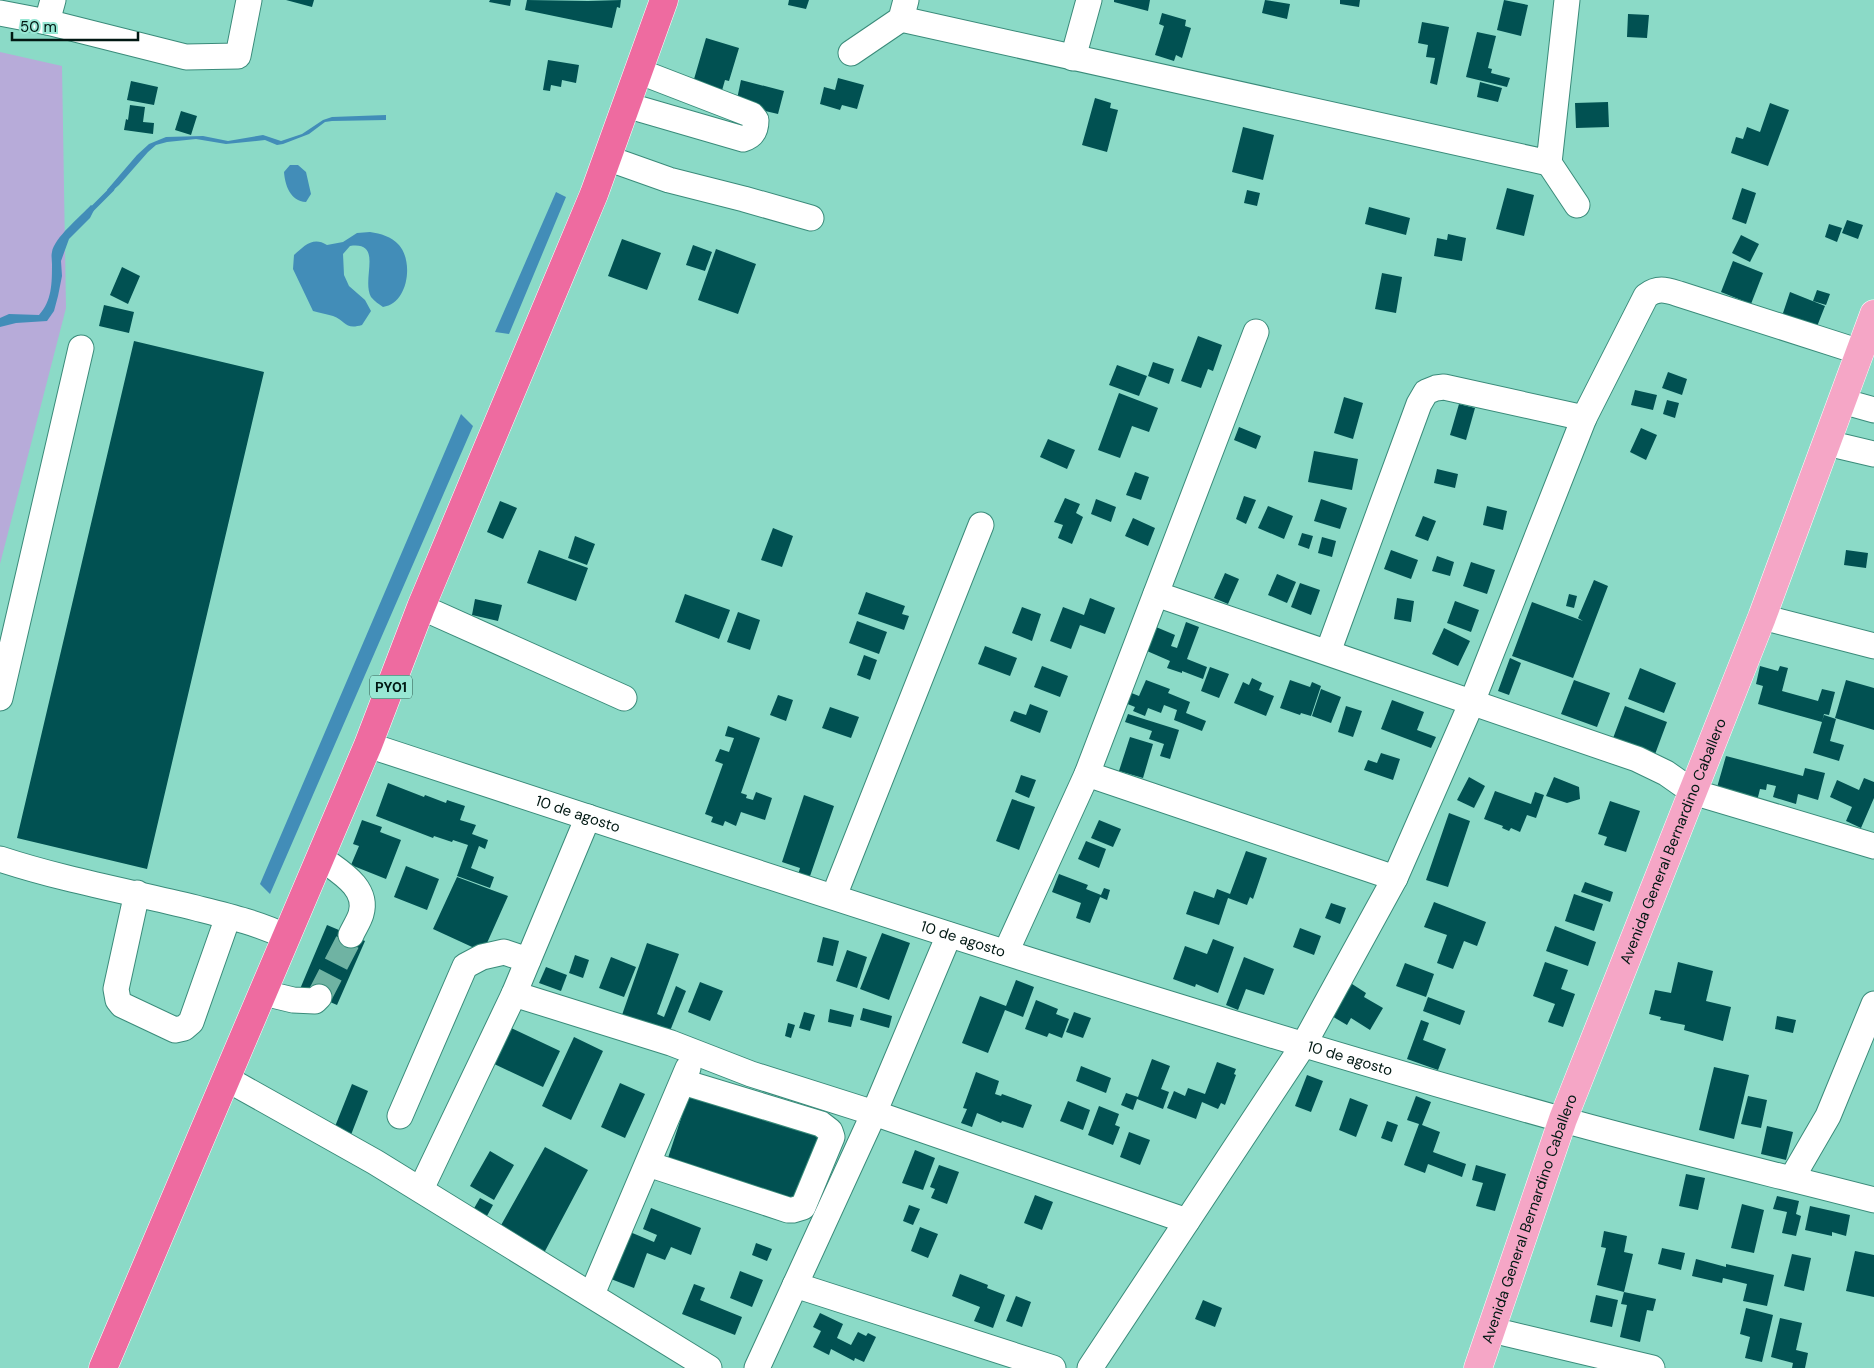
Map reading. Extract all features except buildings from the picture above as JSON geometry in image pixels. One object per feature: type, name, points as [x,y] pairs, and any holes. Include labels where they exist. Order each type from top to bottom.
[{"type":"highway","name":"PY01","points":[[103,1368],[321,858],[368,745],[421,607],[594,194],[664,0]]},
{"type":"main road","name":"Avenida General Bernardino Caballero","points":[[1478,1368],[1563,1120],[1762,617],[1874,314]]},
{"type":"street","points":[[0,13],[50,11],[186,57],[238,56],[249,0]]},
{"type":"street","points":[[1073,58],[1089,0]]},
{"type":"street","points":[[1566,0],[1549,163],[1577,205]]},
{"type":"street","points":[[851,53],[903,10],[1073,58],[1549,163]]},
{"type":"street","points":[[626,105],[743,139],[749,137],[756,127],[756,120],[752,115],[638,72]]},
{"type":"street","points":[[606,158],[669,180],[811,218]]},
{"type":"street","points":[[1090,1368],[1304,1044],[1395,878],[1472,702],[1584,418],[1646,296],[1654,290],[1666,290],[1860,352]]},
{"type":"street","points":[[1006,952],[1087,774],[1256,332]]},
{"type":"street","points":[[0,698],[81,348]]},
{"type":"street","points":[[1328,652],[1419,404],[1426,392],[1444,387],[1584,418]]},
{"type":"street","points":[[1842,401],[1874,410]]},
{"type":"street","points":[[1826,443],[1874,454]]},
{"type":"street","points":[[834,896],[981,525]]},
{"type":"street","points":[[1156,594],[1637,759],[1666,773],[1693,792],[1874,846]]},
{"type":"street","points":[[421,607],[624,698]]},
{"type":"street","points":[[1762,617],[1874,646]]},
{"type":"street","name":"10 de agosto","points":[[368,745],[949,934],[1304,1044],[1563,1120],[1874,1200]]},
{"type":"street","points":[[1087,774],[1395,878]]},
{"type":"street","points":[[421,1189],[514,994],[588,817]]},
{"type":"street","points":[[321,858],[354,882],[359,893],[362,902],[362,913],[351,935]]},
{"type":"street","points":[[0,859],[29,868],[228,916],[264,926],[287,937]]},
{"type":"street","points":[[137,893],[116,990],[118,1000],[122,1005],[176,1030],[184,1028],[191,1022],[228,916]]},
{"type":"street","points":[[758,1368],[794,1285],[874,1113],[949,934]]},
{"type":"street","points":[[400,1116],[465,966],[482,957],[504,952],[528,960]]},
{"type":"street","points":[[264,993],[304,1001],[315,1001],[319,997]]},
{"type":"street","points":[[514,994],[671,1043],[751,1074],[874,1113],[1187,1221]]},
{"type":"street","points":[[1792,1178],[1828,1116],[1874,1004]]},
{"type":"street","points":[[592,1294],[695,1052]]},
{"type":"street","points":[[227,1079],[421,1189],[709,1368]]},
{"type":"street","points":[[648,1164],[788,1210],[803,1207],[832,1137],[830,1131],[821,1124],[683,1082]]},
{"type":"street","points":[[794,1285],[1053,1368]]},
{"type":"street","points":[[1492,1330],[1652,1368]]},
{"type":"shaded area","points":[[0,52],[62,66],[66,308],[0,564]]},
{"type":"water","points":[[386,115],[386,120],[325,122],[309,134],[277,145],[265,140],[226,144],[196,139],[167,142],[156,145],[109,194],[107,190],[149,144],[166,137],[203,136],[228,141],[263,135],[281,141],[302,134],[323,120],[332,117]]},
{"type":"water","points":[[290,165],[298,165],[306,172],[311,194],[306,202],[296,199],[289,192],[284,172]]},
{"type":"water","points":[[556,192],[566,197],[509,334],[495,332]]},
{"type":"water","points":[[91,205],[95,208],[90,218],[69,239],[61,261],[62,276],[54,311],[47,321],[16,323],[0,327],[0,318],[9,314],[39,315],[43,310],[49,298],[54,246]]},
{"type":"water","points":[[370,232],[393,239],[404,252],[407,271],[406,281],[403,291],[398,298],[391,304],[383,307],[371,297],[368,281],[369,255],[366,249],[360,246],[350,246],[343,254],[344,275],[349,286],[365,300],[371,311],[362,325],[349,326],[333,316],[313,311],[293,269],[294,255],[309,243],[322,242],[327,245],[343,242],[357,233]]},
{"type":"water","points":[[461,414],[473,426],[270,894],[260,884]]},
{"type":"waterway","points":[[90,211],[112,189]]},
{"type":"tunnel","points":[[319,997],[351,935]]}]
